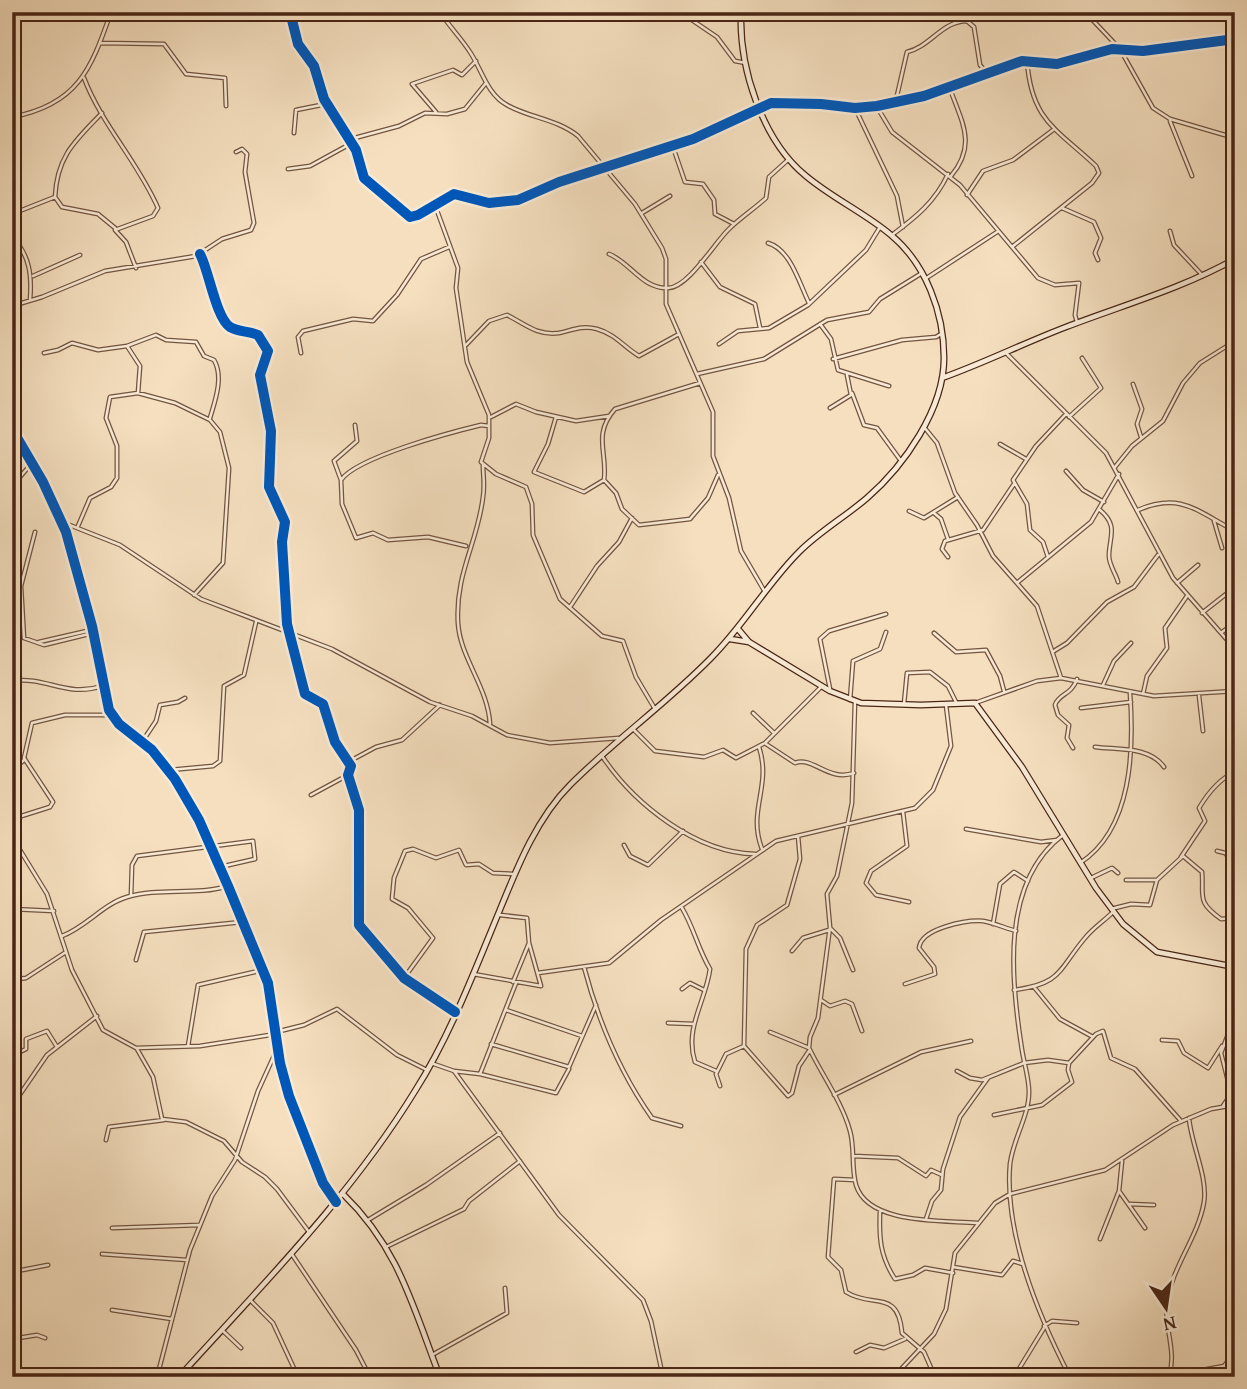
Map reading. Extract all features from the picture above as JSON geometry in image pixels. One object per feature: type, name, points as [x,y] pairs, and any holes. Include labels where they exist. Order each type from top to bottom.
[{"type":"main road","points":[[179,1377],[343,1194],[416,1091],[455,1012],[514,874],[552,806],[729,639],[802,549],[865,499],[901,460],[933,408],[942,378],[944,354],[936,305],[924,276],[907,250],[892,235],[808,178],[789,159],[760,107],[746,63],[741,12]]},
{"type":"main road","points":[[942,378],[1203,276],[1235,259]]},
{"type":"main road","points":[[12,429],[33,462],[62,522],[93,633],[102,686],[112,715],[169,770],[185,794],[228,886],[271,993],[278,1047],[289,1096],[323,1182],[336,1202]]},
{"type":"main road","points":[[738,629],[749,642],[822,687],[852,700],[904,705],[975,703],[1022,767],[1112,911],[1141,941],[1157,952],[1235,967]]},
{"type":"main road","points":[[729,639],[749,642]]},
{"type":"main road","points":[[343,1194],[368,1220],[404,1280],[440,1377]]},
{"type":"street","points":[[12,13],[26,12]]},
{"type":"street","points":[[12,117],[52,105],[84,78],[111,12]]},
{"type":"street","points":[[290,12],[298,44],[314,66],[326,104],[351,141],[364,178],[406,215],[414,217],[454,194],[489,203],[506,203],[559,182],[607,169],[706,134],[771,103],[855,108],[877,106],[1027,60],[1057,64],[1120,49],[1143,51],[1235,39]]},
{"type":"street","points":[[440,12],[475,61],[486,83],[505,104],[568,128],[607,169],[642,213],[666,260],[666,304],[713,412],[713,456],[729,498],[741,551],[765,592]]},
{"type":"street","points":[[680,12],[717,37],[735,61],[746,63]]},
{"type":"street","points":[[1085,12],[1120,49],[1153,107],[1170,119],[1235,138]]},
{"type":"street","points":[[895,102],[907,52],[918,50],[943,28],[958,21],[967,20],[974,27],[980,65],[986,72]]},
{"type":"street","points":[[100,43],[164,44],[186,74],[225,78],[226,106]]},
{"type":"street","points":[[1012,247],[1092,183],[1099,173],[1083,154],[1054,130],[1032,92],[1027,60]]},
{"type":"street","points":[[437,113],[412,84],[453,70],[462,75],[475,61]]},
{"type":"street","points":[[84,78],[102,113],[143,175],[159,211],[116,228]]},
{"type":"street","points":[[288,169],[310,166],[351,141],[399,126],[425,113],[465,109],[486,83]]},
{"type":"street","points":[[892,235],[926,209],[949,175],[962,163],[966,142],[960,115],[949,86]]},
{"type":"street","points":[[294,133],[296,110],[326,104]]},
{"type":"street","points":[[877,106],[891,132],[949,175],[1042,281],[1061,285],[1074,281],[1079,283],[1075,310],[1077,323]]},
{"type":"street","points":[[855,108],[897,196],[903,227]]},
{"type":"street","points":[[102,113],[64,156],[57,171],[55,197],[62,206],[98,215],[116,228],[116,233],[127,242],[136,268]]},
{"type":"street","points":[[1170,119],[1192,176]]},
{"type":"street","points":[[967,195],[983,170],[1013,160],[1054,130]]},
{"type":"street","points":[[673,146],[685,181],[703,184],[714,200],[715,214],[734,224]]},
{"type":"street","points":[[12,306],[105,271],[136,268],[200,254],[222,239],[249,231],[254,225],[245,172],[247,154],[244,150],[236,152]]},
{"type":"street","points":[[666,289],[689,276],[734,224],[766,198],[769,177],[789,159]]},
{"type":"street","points":[[642,213],[670,196]]},
{"type":"street","points":[[12,214],[55,197]]},
{"type":"street","points":[[435,205],[458,268],[456,288],[472,378],[490,418],[489,439],[481,458],[483,499],[461,571],[458,621],[459,639],[488,701],[490,726]]},
{"type":"street","points":[[1062,208],[1094,222],[1101,238],[1095,253],[1098,260]]},
{"type":"street","points":[[719,344],[738,331],[769,328],[809,303],[866,250],[880,226]]},
{"type":"street","points":[[1170,231],[1174,245],[1203,276]]},
{"type":"street","points":[[697,374],[764,359],[821,324],[869,312],[880,299],[998,232]]},
{"type":"street","points":[[12,237],[24,250],[31,277],[30,300]]},
{"type":"street","points":[[768,243],[778,247],[785,256],[809,303]]},
{"type":"street","points":[[301,354],[298,337],[303,331],[354,319],[373,321],[397,295],[421,259],[449,247]]},
{"type":"street","points":[[200,254],[226,323],[235,329],[258,335],[268,351],[260,375],[271,430],[270,494],[285,522],[282,542],[290,635],[305,694],[323,704],[335,742],[349,762],[351,771],[311,795]]},
{"type":"street","points":[[609,254],[621,260],[635,277],[666,289]]},
{"type":"street","points":[[31,277],[80,255]]},
{"type":"street","points":[[701,262],[720,287],[755,304],[760,328]]},
{"type":"street","points":[[466,345],[489,321],[507,315],[524,327],[543,332],[557,333],[577,327],[599,330],[622,340],[639,356],[679,334]]},
{"type":"street","points":[[821,324],[831,339],[833,359],[838,370],[889,386]]},
{"type":"street","points":[[833,359],[902,340],[936,337],[941,334]]},
{"type":"street","points":[[44,353],[72,343],[98,350],[127,346],[156,335],[166,340],[198,344],[204,356],[216,362],[218,371],[216,397],[210,420]]},
{"type":"street","points":[[1115,467],[1123,456],[1163,421],[1183,383],[1200,363],[1210,354],[1235,341]]},
{"type":"street","points":[[127,346],[140,366],[138,393]]},
{"type":"street","points":[[1007,354],[1111,460],[1158,555],[1186,596],[1235,649]]},
{"type":"street","points":[[948,557],[942,547],[948,539],[966,538],[981,532],[1014,484],[1013,480],[1026,459],[1068,416],[1101,388],[1082,358]]},
{"type":"street","points":[[847,375],[864,425],[877,428],[901,460]]},
{"type":"street","points":[[490,418],[498,411],[516,404],[582,422],[609,416],[623,406],[700,383]]},
{"type":"street","points":[[1133,384],[1142,408],[1137,424],[1142,438]]},
{"type":"street","points":[[78,526],[90,498],[111,487],[117,478],[117,446],[106,418],[108,400],[117,394],[138,393],[175,403],[210,420],[220,432],[229,468],[223,563],[208,584],[194,595]]},
{"type":"street","points":[[830,408],[852,393]]},
{"type":"street","points":[[556,416],[548,444],[534,472],[584,492],[604,480]]},
{"type":"street","points":[[609,416],[600,450],[605,463],[604,480],[618,497],[622,509],[645,526],[690,519],[708,498],[714,478],[720,475]]},
{"type":"street","points":[[355,425],[357,442],[334,461],[341,480],[342,504],[356,538],[373,533],[388,540],[428,537],[466,547]]},
{"type":"street","points":[[341,480],[352,471],[406,446],[481,425],[489,426]]},
{"type":"street","points":[[923,426],[937,443],[958,497],[993,556],[1037,606],[1061,678]]},
{"type":"street","points":[[1000,444],[1026,459]]},
{"type":"street","points":[[1111,460],[1123,456]]},
{"type":"street","points":[[12,486],[33,462]]},
{"type":"street","points":[[483,464],[496,474],[526,487],[532,504],[533,535],[553,586],[570,608],[602,636],[623,641],[636,677],[655,709]]},
{"type":"street","points":[[1066,471],[1083,490],[1104,502]]},
{"type":"street","points":[[1017,582],[1079,534],[1100,510],[1119,474]]},
{"type":"street","points":[[1014,484],[1025,499],[1030,530],[1043,542],[1048,557]]},
{"type":"street","points":[[909,511],[922,518],[958,497]]},
{"type":"street","points":[[1137,511],[1167,501],[1194,509],[1235,530]]},
{"type":"street","points":[[1100,510],[1111,524],[1112,546],[1109,555],[1118,582]]},
{"type":"street","points":[[934,513],[941,519],[948,539]]},
{"type":"street","points":[[570,608],[597,566],[615,548],[632,519]]},
{"type":"street","points":[[1213,519],[1222,548]]},
{"type":"street","points":[[62,522],[78,526],[139,556],[194,595],[256,622],[332,649],[440,705],[507,735],[550,743],[622,738]]},
{"type":"street","points":[[35,532],[21,586],[23,634],[38,643],[87,631],[93,633]]},
{"type":"street","points":[[1054,651],[1067,643],[1100,608],[1140,581],[1158,555]]},
{"type":"street","points":[[1177,583],[1198,565]]},
{"type":"street","points":[[1202,612],[1235,587]]},
{"type":"street","points":[[1143,695],[1147,676],[1167,648],[1165,628],[1169,618],[1186,596]]},
{"type":"street","points":[[830,691],[820,639],[829,631],[886,614]]},
{"type":"street","points":[[169,770],[213,766],[220,761],[224,686],[244,675],[256,622]]},
{"type":"street","points":[[1222,632],[1235,622]]},
{"type":"street","points":[[798,836],[800,859],[787,905],[757,925],[746,949],[744,1046],[788,1096],[792,1093],[799,1066],[809,1049],[820,1000],[830,929],[827,894],[836,876],[848,824],[853,773],[853,661],[880,649],[886,632]]},
{"type":"street","points":[[934,632],[956,652],[986,650],[1000,676],[1004,691]]},
{"type":"street","points":[[1104,685],[1114,661],[1131,643]]},
{"type":"street","points":[[904,705],[907,673],[930,672],[948,686],[957,704]]},
{"type":"street","points":[[975,703],[1004,691],[1061,678],[1077,679],[1143,695],[1199,695],[1235,691]]},
{"type":"street","points":[[1073,748],[1067,738],[1069,725],[1058,715],[1055,705],[1057,699],[1072,691],[1077,679]]},
{"type":"street","points":[[12,681],[34,681],[75,691],[102,686]]},
{"type":"street","points":[[633,729],[651,750],[711,757],[723,750],[736,758],[765,743],[822,687]]},
{"type":"street","points":[[1080,863],[1094,853],[1113,820],[1130,776],[1133,750],[1130,692]]},
{"type":"street","points":[[1199,695],[1203,731]]},
{"type":"street","points":[[142,742],[156,721],[160,705],[185,698]]},
{"type":"street","points":[[1081,708],[1131,702]]},
{"type":"street","points":[[349,762],[376,747],[399,742],[440,705]]},
{"type":"street","points":[[538,973],[609,963],[649,929],[762,849],[798,836],[915,808],[933,790],[952,741],[946,705]]},
{"type":"street","points":[[753,713],[774,733]]},
{"type":"street","points":[[12,771],[25,758],[28,733],[34,722],[65,715],[112,715]]},
{"type":"street","points":[[765,743],[796,764],[803,761],[838,776],[853,773]]},
{"type":"street","points":[[759,747],[763,788],[755,826],[762,849]]},
{"type":"street","points":[[1095,747],[1133,750],[1157,759],[1164,767]]},
{"type":"street","points":[[602,756],[621,783],[682,831],[732,852],[755,854]]},
{"type":"street","points":[[12,818],[50,807],[53,802],[25,758]]},
{"type":"street","points":[[1126,880],[1157,880],[1171,870],[1205,821],[1199,808],[1217,784],[1235,772]]},
{"type":"street","points":[[348,775],[359,810],[359,925],[404,978],[455,1012]]},
{"type":"street","points":[[903,812],[907,846],[871,871],[866,883],[876,895],[909,902]]},
{"type":"street","points":[[966,829],[1041,842],[1057,839]]},
{"type":"street","points":[[624,845],[630,856],[648,865],[682,831]]},
{"type":"street","points":[[1063,835],[1057,839],[1028,881],[1016,931],[1014,990],[1029,1091],[1026,1108],[1012,1145],[1010,1194],[1023,1264],[1044,1327],[1070,1377]]},
{"type":"street","points":[[12,837],[54,911],[72,970],[103,1030],[136,1048],[188,1046],[276,1033],[304,1025],[337,1009],[397,1055],[427,1070]]},
{"type":"street","points":[[131,896],[135,857],[253,841],[255,859],[220,867]]},
{"type":"street","points":[[404,978],[433,938],[411,911],[392,899],[394,878],[405,851],[413,849],[436,858],[459,850],[466,865],[480,864],[493,873],[514,874]]},
{"type":"street","points":[[1217,851],[1225,853],[1235,866]]},
{"type":"street","points":[[1181,858],[1185,857],[1202,872],[1201,897],[1207,907],[1221,919],[1235,918]]},
{"type":"street","points":[[1090,879],[1112,868],[1118,873]]},
{"type":"street","points":[[993,924],[1000,884],[1014,872],[1028,881]]},
{"type":"street","points":[[1014,990],[1054,980],[1086,936],[1112,911],[1131,904],[1149,905],[1157,880]]},
{"type":"street","points":[[62,936],[88,923],[111,904],[131,896],[205,892],[228,886]]},
{"type":"street","points":[[682,908],[694,929],[701,956],[710,967],[691,1038],[695,1062],[716,1071]]},
{"type":"street","points":[[12,909],[54,911]]},
{"type":"street","points":[[472,974],[540,987],[529,943],[527,918],[498,915]]},
{"type":"street","points":[[905,984],[934,974],[934,967],[919,948],[921,940],[932,931],[979,921],[1016,931]]},
{"type":"street","points":[[136,960],[144,932],[242,922]]},
{"type":"street","points":[[792,951],[803,938],[830,929]]},
{"type":"street","points":[[830,929],[840,938],[853,970]]},
{"type":"street","points":[[480,1074],[529,943]]},
{"type":"street","points":[[12,972],[19,979],[26,978],[66,952]]},
{"type":"street","points":[[584,967],[596,1005],[632,1088],[650,1116],[681,1126]]},
{"type":"street","points":[[188,1046],[198,985],[263,970]]},
{"type":"street","points":[[682,989],[690,983],[704,990]]},
{"type":"street","points":[[1034,987],[1060,1019],[1093,1037]]},
{"type":"street","points":[[820,1000],[830,1006],[845,1002],[852,1004],[862,1031]]},
{"type":"street","points":[[431,1063],[454,1071],[480,1074],[556,1093],[596,1005]]},
{"type":"street","points":[[506,1010],[582,1036]]},
{"type":"street","points":[[12,1106],[38,1065],[97,1016]]},
{"type":"street","points":[[1162,1040],[1178,1041],[1184,1053],[1208,1068],[1222,1046],[1235,1016]]},
{"type":"street","points":[[668,1023],[694,1024]]},
{"type":"street","points":[[12,1056],[26,1049],[26,1039],[47,1031],[57,1047]]},
{"type":"street","points":[[994,1115],[1042,1105],[1071,1083],[1069,1063],[1093,1037],[1103,1031],[1111,1058],[1135,1069],[1181,1121]]},
{"type":"street","points":[[770,1032],[809,1049],[851,1132],[855,1180],[864,1201],[880,1210],[926,1219],[977,1223]]},
{"type":"street","points":[[834,1095],[921,1052],[971,1041]]},
{"type":"street","points":[[491,1044],[569,1067]]},
{"type":"street","points":[[720,1086],[716,1071],[726,1054],[744,1046]]},
{"type":"street","points":[[900,1377],[902,1368],[922,1350],[934,1334],[946,1309],[955,1254],[995,1203],[1010,1194],[1097,1173],[1122,1161],[1181,1121],[1234,1107],[1222,1046]]},
{"type":"street","points":[[157,1377],[187,1260],[199,1225],[212,1196],[236,1156],[258,1091],[278,1047]]},
{"type":"street","points":[[136,1048],[153,1077],[156,1101],[164,1120]]},
{"type":"street","points":[[957,1071],[975,1080],[1024,1063],[1048,1060],[1069,1063]]},
{"type":"street","points":[[454,1071],[559,1215],[643,1300],[651,1321],[662,1375],[635,1377]]},
{"type":"street","points":[[926,1219],[932,1201],[941,1190],[942,1175],[960,1117],[988,1077]]},
{"type":"street","points":[[1229,1087],[1235,1079]]},
{"type":"street","points":[[1222,1108],[1231,1094]]},
{"type":"street","points":[[1169,1377],[1174,1358],[1167,1321],[1168,1300],[1175,1270],[1204,1201],[1204,1183],[1192,1143],[1189,1118]]},
{"type":"street","points":[[106,1140],[109,1127],[164,1120],[187,1122],[218,1138],[236,1156],[265,1177],[309,1233]]},
{"type":"street","points":[[368,1220],[426,1185],[500,1133]]},
{"type":"street","points":[[853,1156],[894,1157],[926,1176],[931,1170],[942,1175]]},
{"type":"street","points":[[386,1247],[464,1209],[469,1201],[520,1161]]},
{"type":"street","points":[[1100,1239],[1119,1191],[1122,1161]]},
{"type":"street","points":[[855,1180],[834,1180],[828,1257],[841,1270],[846,1292],[869,1300],[882,1300],[894,1308],[905,1339],[922,1350],[935,1377]]},
{"type":"street","points":[[1119,1191],[1130,1204],[1131,1212],[1145,1228]]},
{"type":"street","points":[[1130,1204],[1154,1205]]},
{"type":"street","points":[[880,1210],[878,1230],[882,1258],[895,1279],[913,1275],[925,1268],[953,1273]]},
{"type":"street","points":[[112,1228],[128,1230],[150,1224],[199,1225]]},
{"type":"street","points":[[291,1252],[356,1350],[370,1377]]},
{"type":"street","points":[[102,1254],[187,1260]]},
{"type":"street","points":[[953,1267],[1002,1275],[1013,1261],[1023,1264]]},
{"type":"street","points":[[12,1272],[48,1265]]},
{"type":"street","points":[[432,1355],[506,1313],[505,1288]]},
{"type":"street","points":[[249,1299],[273,1323],[298,1377]]},
{"type":"street","points":[[112,1310],[172,1319]]},
{"type":"street","points":[[1014,1377],[1044,1327],[1052,1321],[1077,1323]]},
{"type":"street","points":[[221,1330],[240,1348]]},
{"type":"street","points":[[12,1339],[37,1335],[45,1338]]},
{"type":"street","points":[[856,1352],[870,1345],[884,1348],[905,1339]]},
{"type":"street","points":[[1171,1372],[1192,1372],[1224,1366],[1235,1352]]},
{"type":"cycle path","points":[[290,12],[298,44],[314,66],[324,99],[356,150],[364,178],[410,217],[454,194],[489,203],[518,200],[559,182],[693,139],[771,103],[855,108],[877,106],[924,96],[1022,61],[1057,64],[1112,49],[1143,51],[1235,39]]},
{"type":"cycle path","points":[[200,254],[225,322],[233,329],[258,335],[268,351],[260,375],[271,431],[269,487],[285,522],[282,542],[287,624],[305,694],[323,704],[335,742],[351,766],[348,775],[359,810],[359,925],[404,978],[455,1012]]},
{"type":"cycle path","points":[[12,429],[43,482],[66,532],[92,626],[109,710],[119,724],[152,750],[175,779],[199,820],[228,886],[268,983],[280,1063],[289,1096],[323,1183],[336,1202]]}]
